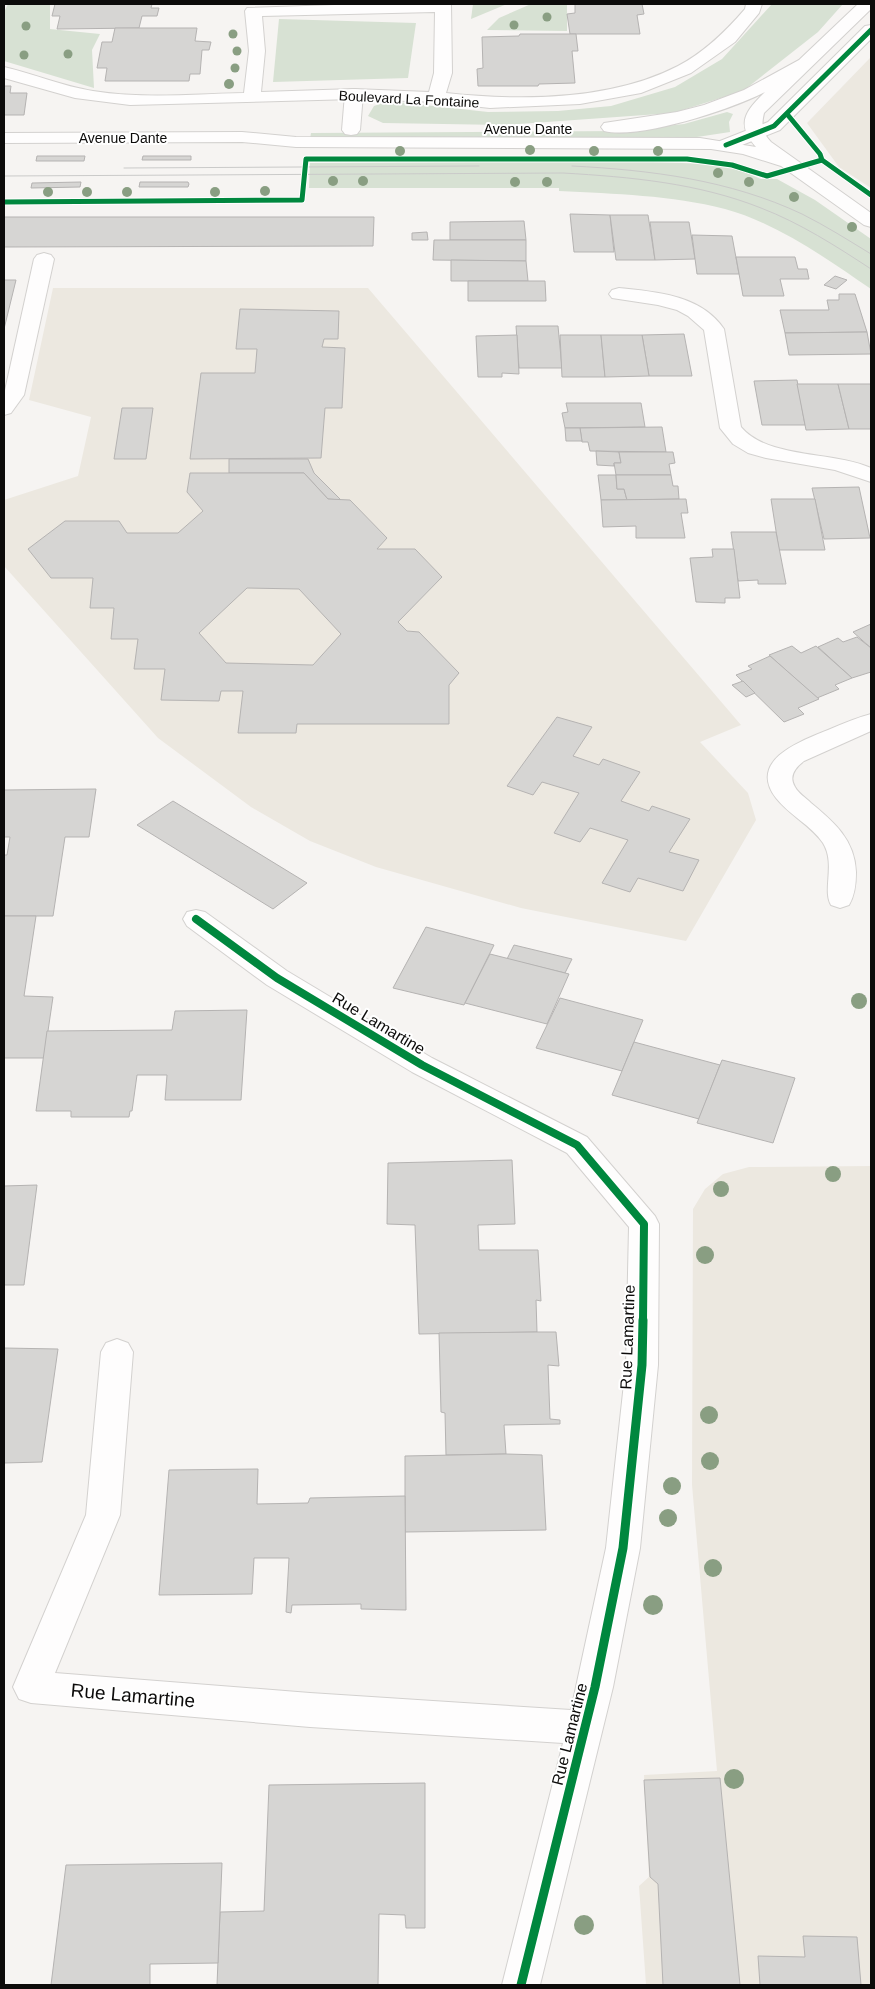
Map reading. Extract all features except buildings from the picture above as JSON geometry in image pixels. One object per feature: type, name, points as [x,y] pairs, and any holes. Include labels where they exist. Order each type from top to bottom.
[{"type":"street","name":"Boulevard La Fontaine","points":[[4,72],[67,92],[121,100],[354,94],[499,103],[580,99],[635,89],[685,69],[729,38],[753,10],[754,4]]},
{"type":"street","points":[[867,4],[756,111],[752,126],[755,135],[765,146],[871,221]]},
{"type":"street","points":[[252,98],[257,50],[253,11],[444,6],[444,72],[436,98]]},
{"type":"street","points":[[726,144],[755,135],[774,126],[871,30]]},
{"type":"street","name":"Avenue Dante","points":[[242,137],[297,130],[585,128],[620,126],[656,121],[700,111],[743,97],[804,64]]},
{"type":"street","points":[[351,130],[354,94]]},
{"type":"street","name":"Avenue Dante","points":[[4,138],[242,137],[296,142],[665,142],[726,144],[749,149],[784,161]]},
{"type":"street","points":[[4,409],[14,395],[44,259]]},
{"type":"street","points":[[619,294],[679,304],[708,321],[714,329],[730,428],[741,442],[760,452],[846,464],[871,476]]},
{"type":"street","points":[[840,899],[843,884],[843,862],[835,842],[818,821],[792,798],[782,786],[781,771],[787,760],[871,722]]},
{"type":"street","name":"Rue Lamartine","points":[[196,919],[276,978],[414,1060],[577,1145],[644,1224],[642,1365],[623,1548],[585,1728],[521,1985]]},
{"type":"street","name":"Rue Lamartine","points":[[117,1352],[103,1515],[31,1687],[310,1710],[585,1728]]},
{"type":"shaded area","points":[[871,57],[871,188],[839,167],[807,123]]},
{"type":"shaded area","points":[[53,288],[368,288],[741,725],[700,742],[748,793],[756,820],[686,941],[521,908],[376,867],[310,841],[251,807],[158,738],[4,566],[4,500],[78,476],[91,417],[29,400]]},
{"type":"shaded area","points":[[871,1166],[871,1985],[646,1985],[639,1886],[649,1877],[644,1775],[717,1771],[692,1485],[693,1209],[705,1189],[723,1174],[749,1167]]},
{"type":"green space","points":[[8,4],[50,4],[50,29],[100,34],[92,50],[94,88],[4,61],[4,12]]},
{"type":"green space","points":[[473,4],[507,4],[471,19]]},
{"type":"green space","points":[[531,4],[567,4],[567,31],[487,30],[499,18]]},
{"type":"green space","points":[[772,4],[843,4],[818,32],[743,91],[673,113],[504,125],[383,123],[368,116],[374,106],[388,101],[488,112],[558,111],[611,106],[675,87],[722,59]]},
{"type":"green space","points":[[279,19],[416,23],[408,78],[273,82]]},
{"type":"green space","points":[[727,112],[733,114],[729,122],[730,132],[697,137],[310,139],[311,133],[621,131],[684,124]]},
{"type":"green space","points":[[625,161],[710,164],[735,168],[761,179],[777,179],[815,200],[871,239],[871,289],[819,254],[764,223],[705,204],[643,196],[559,191],[559,188],[309,188],[310,163]]},
{"type":"tram line","points":[[124,168],[479,166]]},
{"type":"tram line","points":[[572,166],[661,174],[718,185],[747,193],[775,202],[802,214],[871,254]]},
{"type":"tram line","points":[[4,176],[563,173],[639,179],[689,187],[737,199],[761,208],[804,228],[871,269]]},
{"type":"cycle path","points":[[726,145],[774,126],[871,30]]},
{"type":"cycle path","points":[[787,114],[820,154],[822,160],[871,195]]},
{"type":"cycle path","points":[[4,202],[302,200],[306,159],[687,159],[732,165],[767,176],[822,160]]},
{"type":"cycle path","points":[[196,919],[277,978],[422,1065],[577,1145],[644,1224],[642,1365],[623,1548],[595,1687],[521,1985]]}]
